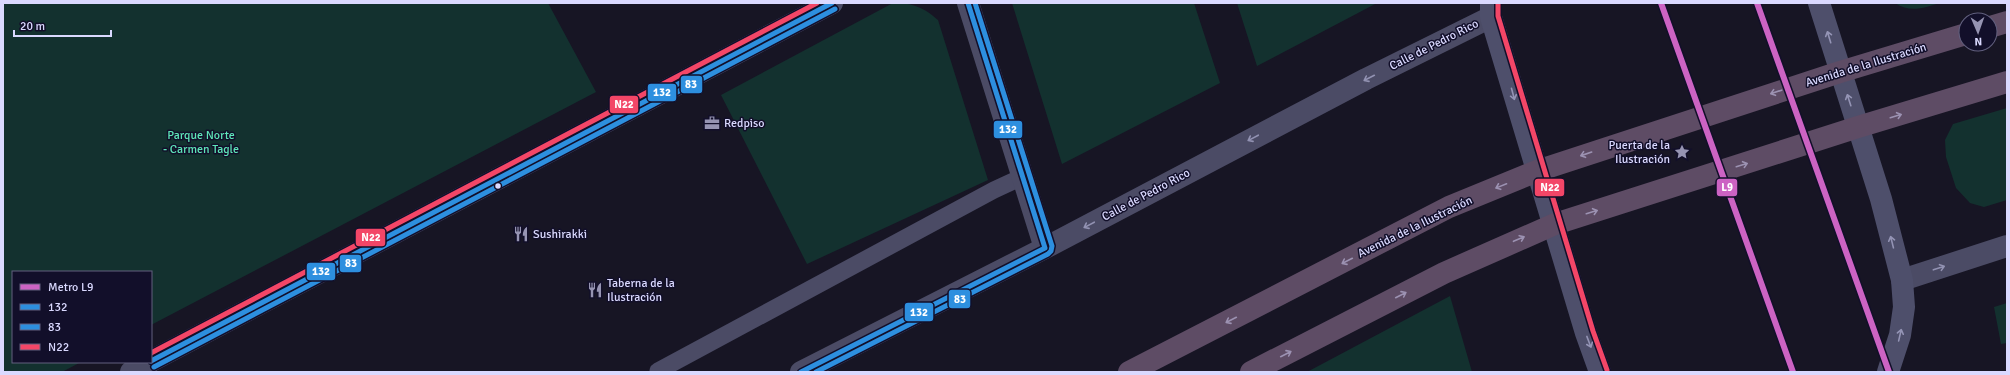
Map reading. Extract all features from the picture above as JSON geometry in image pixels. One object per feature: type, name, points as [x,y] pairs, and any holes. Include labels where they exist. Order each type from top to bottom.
[{"type":"highway","name":"Avenida de la Ilustración","points":[[1129,372],[1449,207],[1538,171],[1840,72],[1958,36]]},
{"type":"highway","points":[[1251,372],[1444,273],[1554,224],[1858,127],[2007,82]]},
{"type":"main road","points":[[1819,3],[1881,199],[1902,280],[1904,307],[1900,335],[1888,372]]},
{"type":"main road","points":[[1491,10],[1519,115],[1538,171],[1586,333],[1600,372]]},
{"type":"street","points":[[152,361],[832,3]]},
{"type":"street","points":[[968,3],[1045,248]]},
{"type":"street","name":"Calle de Pedro Rico","points":[[801,372],[1045,248],[1366,79],[1491,10]]},
{"type":"street","points":[[1902,280],[2007,246]]},
{"type":"street","points":[[131,372],[148,363]]},
{"type":"lane","points":[[658,371],[987,194],[1022,177]]},
{"type":"green space","name":"Parque Norte - Carmen Tagle","points":[[3,3],[548,3],[596,92],[152,324],[152,271],[12,271],[12,363],[79,363],[62,372],[3,372]]},
{"type":"green space","points":[[893,3],[912,5],[922,9],[938,20],[988,180],[807,264],[721,95]]},
{"type":"green space","points":[[1012,3],[1194,3],[1220,83],[1062,164]]},
{"type":"green space","points":[[1237,3],[1377,3],[1257,66]]},
{"type":"green space","points":[[1895,3],[1940,3],[1923,8],[1912,9]]},
{"type":"green space","points":[[2007,108],[2007,200],[1984,207],[1970,203],[1956,188],[1946,157],[1945,140],[1953,124]]},
{"type":"green space","points":[[1450,296],[1472,372],[1307,372]]},
{"type":"green space","points":[[2007,303],[2007,343],[2001,344],[1994,307]]},
{"type":"metro line","name":"L9","points":[[1661,3],[1793,372]]},
{"type":"metro line","name":"L9","points":[[1757,3],[1889,372]]},
{"type":"transit line","name":"N22","points":[[152,352],[817,3]]},
{"type":"transit line","name":"132","points":[[152,360],[832,3]]},
{"type":"transit line","name":"132","points":[[801,372],[1045,248],[968,3]]},
{"type":"transit line","name":"83","points":[[816,372],[1048,254],[1051,251],[1052,246],[975,3]]},
{"type":"transit line","name":"N22","points":[[1498,3],[1498,16],[1593,331],[1607,370]]},
{"type":"transit line","name":"83","points":[[154,367],[835,9]]},
{"type":"place","name":"Redpiso","points":[[712,123]]},
{"type":"place","name":"Puerta de la Ilustración","points":[[1682,152]]},
{"type":"place","name":"Sushirakki","points":[[521,234]]},
{"type":"place","name":"Taberna de la Ilustración","points":[[595,290]]}]
